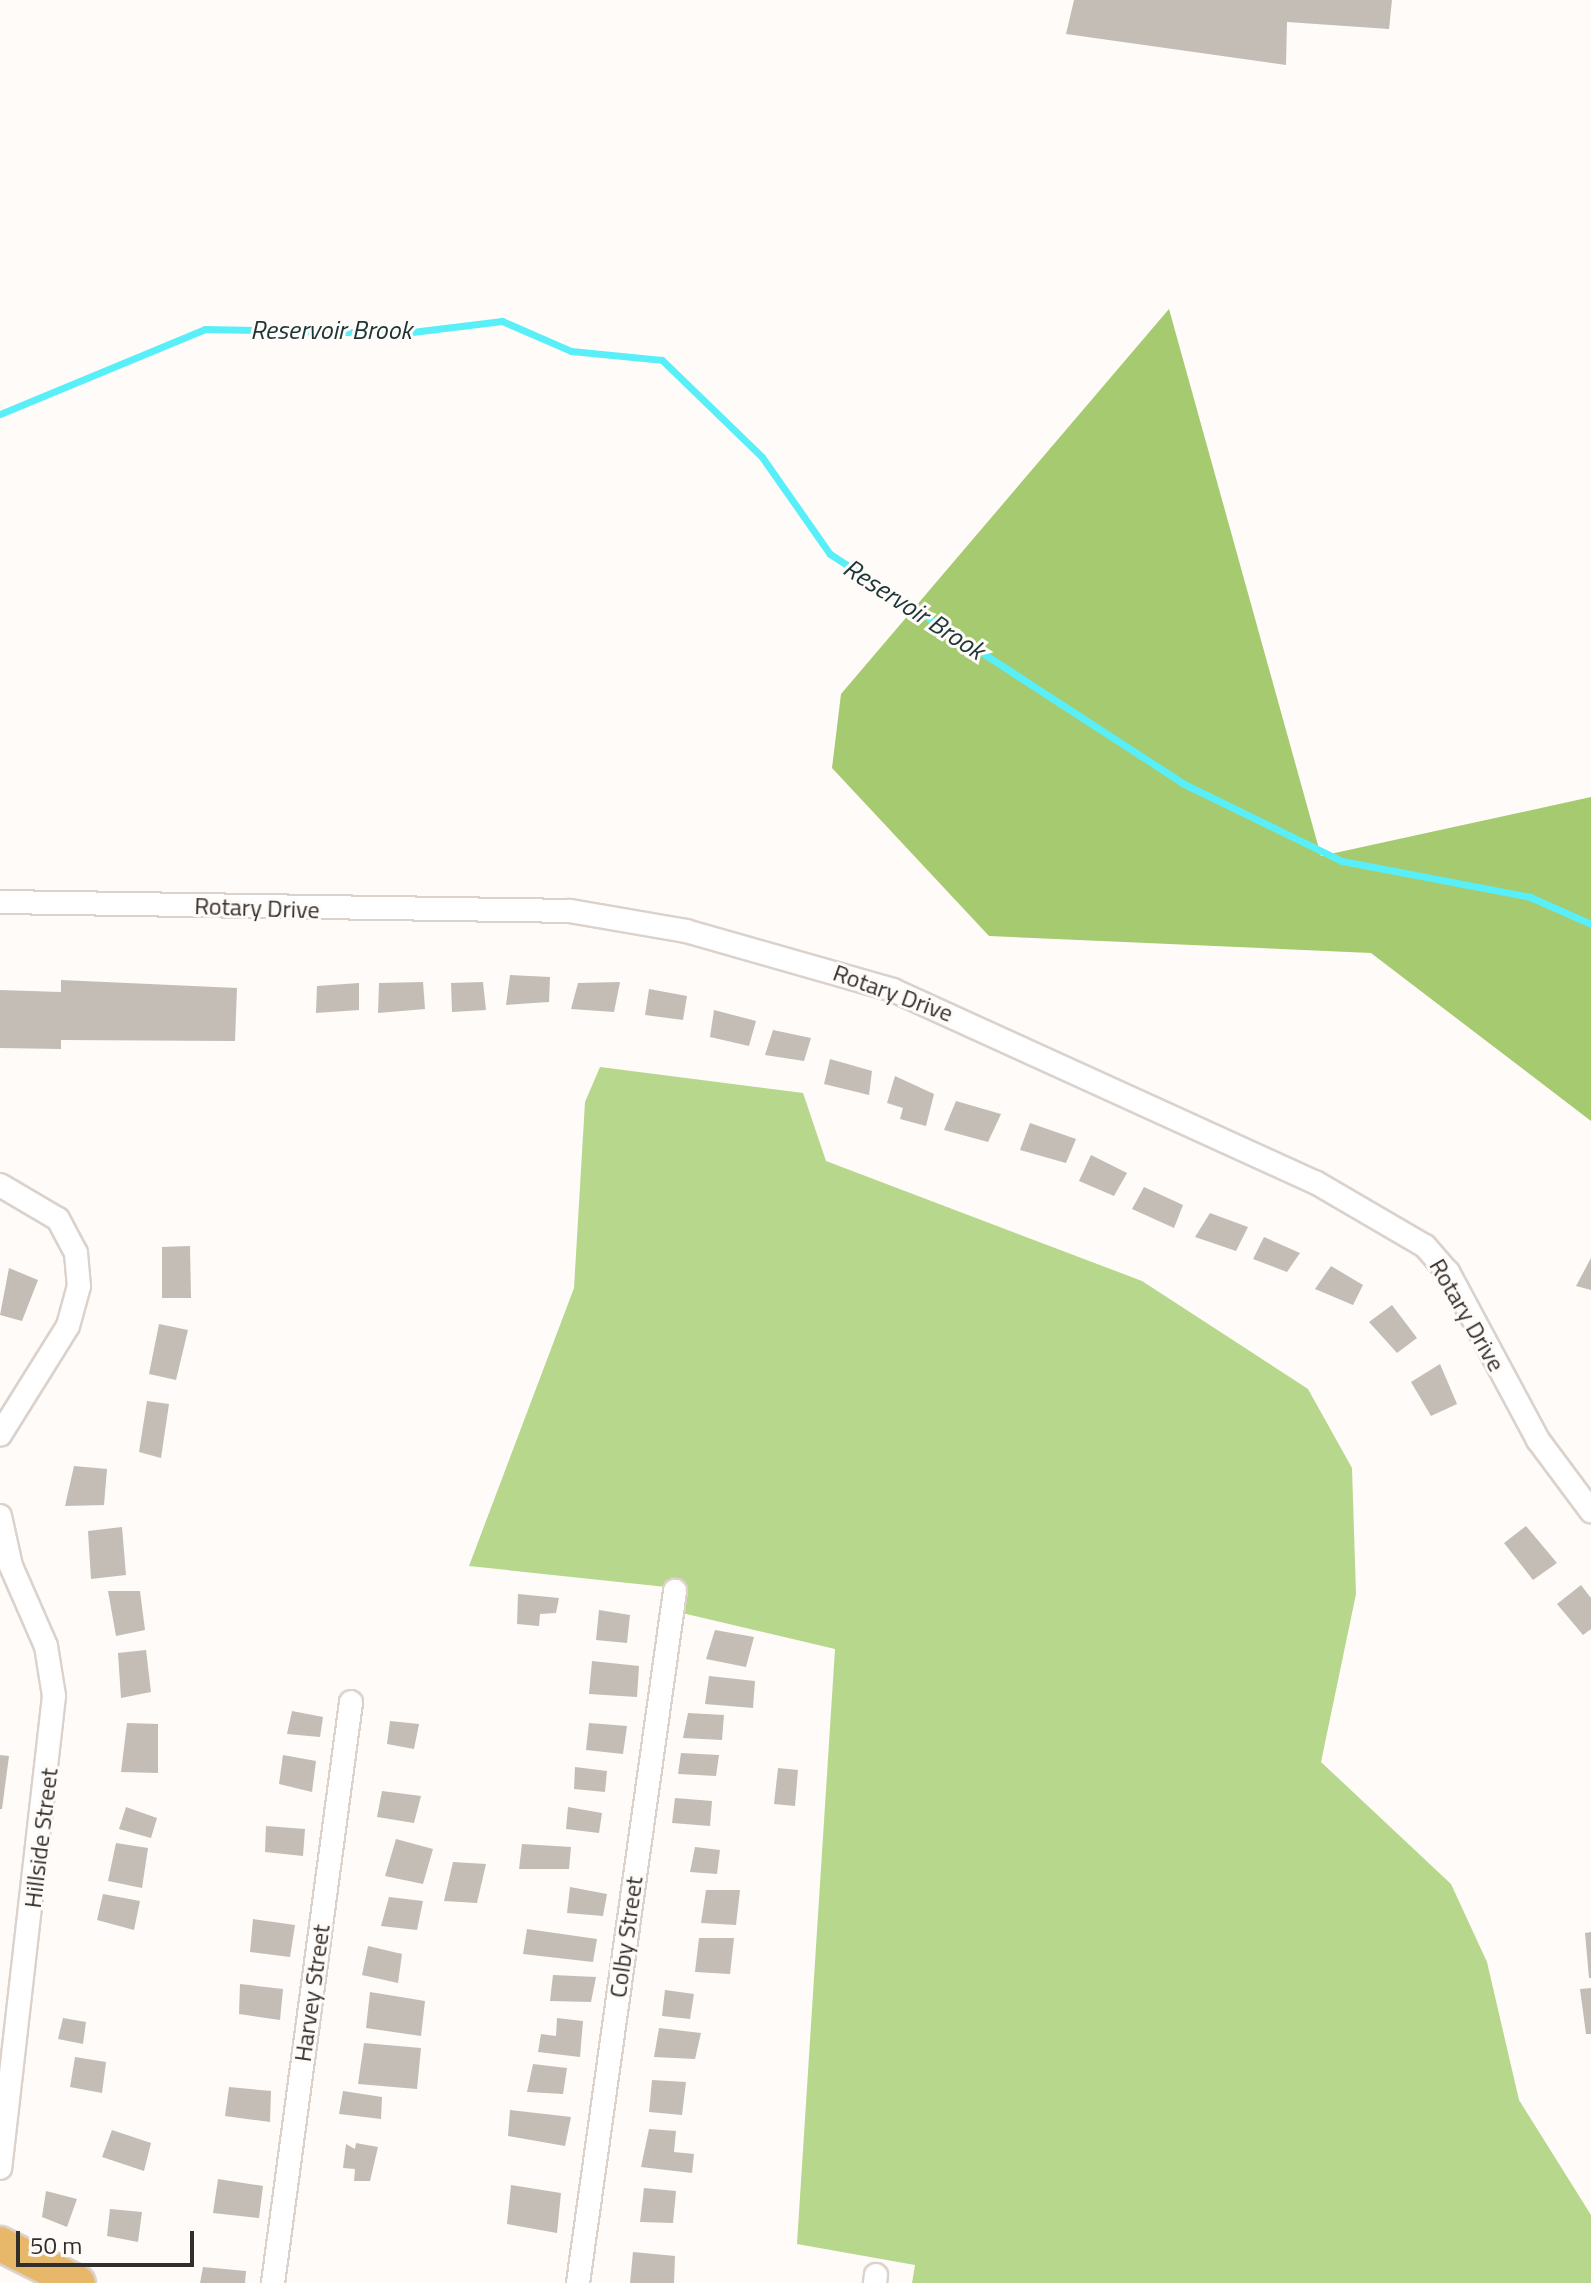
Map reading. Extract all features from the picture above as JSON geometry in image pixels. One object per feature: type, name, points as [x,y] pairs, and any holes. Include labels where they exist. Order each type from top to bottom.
[{"type":"main road","points":[[0,2244],[66,2281]]},
{"type":"street","name":"Rotary Drive","points":[[0,902],[570,911],[686,931],[893,990],[1315,1182],[1425,1246],[1455,1284],[1538,1440],[1591,1511]]},
{"type":"street","points":[[0,1185],[58,1219],[76,1253],[79,1286],[68,1326],[0,1435]]},
{"type":"street","name":"Hillside Street","points":[[0,1516],[6,1570],[41,1631],[54,1696],[0,2168]]},
{"type":"street","name":"Colby Street","points":[[578,2283],[675,1591]]},
{"type":"street","name":"Harvey Street","points":[[273,2283],[351,1702]]},
{"type":"green space","points":[[1169,309],[1321,856],[1591,797],[1591,1121],[1371,953],[989,936],[832,768],[841,694]]},
{"type":"green space","points":[[600,1067],[803,1093],[826,1161],[1142,1281],[1308,1389],[1352,1468],[1356,1594],[1321,1762],[1451,1884],[1487,1962],[1519,2100],[1591,2215],[1591,2283],[912,2283],[915,2265],[797,2244],[835,1649],[682,1613],[685,1589],[469,1566],[574,1288],[585,1102]]},
{"type":"building","points":[[1074,0],[1392,0],[1389,29],[1287,22],[1286,65],[1066,34]]},
{"type":"building","points":[[510,975],[550,977],[549,1002],[506,1005]]},
{"type":"building","points":[[61,980],[237,988],[235,1041],[61,1040],[61,1049],[0,1048],[0,990],[61,992]]},
{"type":"building","points":[[423,982],[425,1009],[378,1013],[379,983]]},
{"type":"building","points":[[483,982],[486,1010],[452,1012],[451,983]]},
{"type":"building","points":[[620,982],[614,1012],[571,1009],[578,983]]},
{"type":"building","points":[[359,983],[359,1010],[316,1013],[317,986]]},
{"type":"building","points":[[649,989],[687,996],[683,1020],[645,1015]]},
{"type":"building","points":[[714,1010],[756,1021],[749,1046],[710,1037]]},
{"type":"building","points":[[773,1030],[811,1038],[804,1061],[765,1055]]},
{"type":"building","points":[[830,1059],[872,1071],[869,1095],[824,1084]]},
{"type":"building","points":[[895,1076],[934,1094],[926,1126],[900,1119],[903,1108],[887,1103]]},
{"type":"building","points":[[956,1101],[1001,1114],[988,1142],[944,1130]]},
{"type":"building","points":[[1030,1123],[1076,1139],[1066,1163],[1020,1150]]},
{"type":"building","points":[[1091,1155],[1127,1173],[1114,1196],[1079,1181]]},
{"type":"building","points":[[1144,1187],[1183,1205],[1174,1228],[1132,1209]]},
{"type":"building","points":[[1210,1213],[1248,1227],[1236,1251],[1195,1237]]},
{"type":"building","points":[[1264,1237],[1300,1253],[1287,1272],[1253,1259]]},
{"type":"building","points":[[190,1246],[191,1298],[162,1298],[162,1247]]},
{"type":"building","points":[[1591,1258],[1591,1290],[1576,1286]]},
{"type":"building","points":[[1331,1266],[1363,1285],[1353,1305],[1315,1289]]},
{"type":"building","points":[[9,1268],[38,1280],[22,1321],[0,1315]]},
{"type":"building","points":[[1392,1305],[1417,1338],[1397,1353],[1369,1322]]},
{"type":"building","points":[[159,1324],[188,1330],[176,1380],[149,1374]]},
{"type":"building","points":[[1440,1364],[1457,1404],[1431,1416],[1411,1382]]},
{"type":"building","points":[[147,1401],[169,1404],[161,1458],[139,1452]]},
{"type":"building","points":[[74,1466],[107,1469],[104,1505],[65,1506]]},
{"type":"building","points":[[1526,1526],[1557,1563],[1533,1580],[1504,1543]]},
{"type":"building","points":[[122,1527],[126,1575],[91,1579],[88,1531]]},
{"type":"building","points":[[1581,1585],[1591,1598],[1591,1629],[1583,1635],[1557,1604]]},
{"type":"building","points":[[108,1591],[140,1591],[145,1630],[116,1636]]},
{"type":"building","points":[[518,1594],[559,1598],[556,1613],[540,1614],[539,1626],[517,1624]]},
{"type":"building","points":[[599,1610],[630,1615],[627,1643],[596,1640]]},
{"type":"building","points":[[715,1630],[754,1637],[746,1667],[706,1659]]},
{"type":"building","points":[[146,1650],[151,1692],[121,1698],[118,1653]]},
{"type":"building","points":[[592,1661],[639,1666],[637,1697],[589,1694]]},
{"type":"building","points":[[709,1676],[755,1681],[753,1708],[705,1704]]},
{"type":"building","points":[[292,1711],[323,1717],[320,1737],[287,1734]]},
{"type":"building","points":[[688,1713],[724,1715],[722,1740],[683,1738]]},
{"type":"building","points":[[390,1721],[419,1724],[414,1749],[387,1744]]},
{"type":"building","points":[[127,1723],[158,1724],[158,1773],[121,1772]]},
{"type":"building","points":[[589,1723],[627,1726],[623,1754],[586,1750]]},
{"type":"building","points":[[681,1753],[719,1755],[716,1776],[678,1774]]},
{"type":"building","points":[[0,1755],[9,1756],[2,1809],[0,1809]]},
{"type":"building","points":[[283,1755],[316,1761],[312,1792],[279,1784]]},
{"type":"building","points":[[575,1767],[607,1771],[605,1792],[574,1789]]},
{"type":"building","points":[[778,1768],[798,1770],[795,1806],[774,1804]]},
{"type":"building","points":[[382,1791],[421,1796],[414,1823],[377,1817]]},
{"type":"building","points":[[675,1798],[712,1801],[710,1826],[672,1823]]},
{"type":"building","points":[[126,1807],[157,1818],[151,1838],[119,1829]]},
{"type":"building","points":[[568,1807],[602,1813],[599,1833],[566,1829]]},
{"type":"building","points":[[266,1826],[305,1829],[303,1856],[265,1852]]},
{"type":"building","points":[[396,1839],[433,1849],[423,1884],[385,1876]]},
{"type":"building","points":[[116,1843],[148,1848],[142,1888],[108,1881]]},
{"type":"building","points":[[522,1844],[571,1847],[569,1869],[519,1869]]},
{"type":"building","points":[[695,1847],[720,1850],[717,1874],[690,1872]]},
{"type":"building","points":[[453,1862],[486,1864],[477,1903],[444,1901]]},
{"type":"building","points":[[570,1887],[607,1894],[603,1916],[567,1913]]},
{"type":"building","points":[[706,1890],[740,1890],[736,1925],[701,1923]]},
{"type":"building","points":[[103,1894],[140,1901],[134,1930],[97,1920]]},
{"type":"building","points":[[389,1897],[423,1901],[417,1930],[381,1926]]},
{"type":"building","points":[[253,1919],[295,1925],[290,1957],[250,1952]]},
{"type":"building","points":[[527,1929],[597,1939],[593,1962],[523,1954]]},
{"type":"building","points":[[1591,1932],[1591,1978],[1589,1978],[1585,1933]]},
{"type":"building","points":[[699,1938],[734,1938],[730,1974],[695,1972]]},
{"type":"building","points":[[368,1946],[402,1954],[398,1983],[362,1975]]},
{"type":"building","points":[[553,1975],[596,1977],[591,2002],[550,2001]]},
{"type":"building","points":[[240,1984],[283,1989],[280,2020],[239,2014]]},
{"type":"building","points":[[1591,1988],[1591,2034],[1586,2034],[1580,1989]]},
{"type":"building","points":[[665,1990],[694,1994],[690,2019],[662,2016]]},
{"type":"building","points":[[370,1992],[425,2001],[421,2036],[366,2028]]},
{"type":"building","points":[[63,2018],[86,2022],[83,2044],[58,2039]]},
{"type":"building","points":[[557,2018],[583,2021],[580,2057],[538,2052],[541,2034],[556,2036]]},
{"type":"building","points":[[659,2028],[701,2033],[695,2059],[654,2057]]},
{"type":"building","points":[[364,2043],[421,2048],[417,2089],[358,2084]]},
{"type":"building","points":[[75,2057],[106,2062],[102,2093],[70,2087]]},
{"type":"building","points":[[533,2064],[567,2068],[563,2094],[527,2092]]},
{"type":"building","points":[[652,2080],[686,2082],[682,2115],[649,2112]]},
{"type":"building","points":[[229,2087],[271,2091],[270,2122],[225,2116]]},
{"type":"building","points":[[343,2091],[382,2097],[381,2119],[339,2114]]},
{"type":"building","points":[[510,2110],[571,2117],[565,2146],[508,2136]]},
{"type":"building","points":[[649,2129],[676,2131],[674,2152],[694,2154],[692,2173],[641,2167]]},
{"type":"building","points":[[112,2130],[151,2143],[144,2171],[102,2157]]},
{"type":"building","points":[[356,2143],[378,2147],[370,2181],[354,2181],[355,2169],[343,2168],[346,2144],[355,2149]]},
{"type":"building","points":[[218,2179],[263,2186],[259,2218],[213,2213]]},
{"type":"building","points":[[511,2185],[561,2193],[557,2233],[507,2224]]},
{"type":"building","points":[[644,2188],[676,2191],[673,2223],[640,2222]]},
{"type":"building","points":[[46,2191],[77,2199],[67,2227],[42,2217]]},
{"type":"building","points":[[110,2209],[142,2212],[138,2242],[107,2236]]},
{"type":"building","points":[[633,2252],[675,2256],[674,2283],[630,2283]]},
{"type":"building","points":[[203,2267],[246,2271],[245,2283],[200,2283]]},
{"type":"waterway","name":"Reservoir Brook","points":[[0,414],[205,329],[404,333],[502,321],[571,351],[662,360],[762,457],[830,554],[1182,783],[1342,861],[1530,897],[1591,924]]}]
